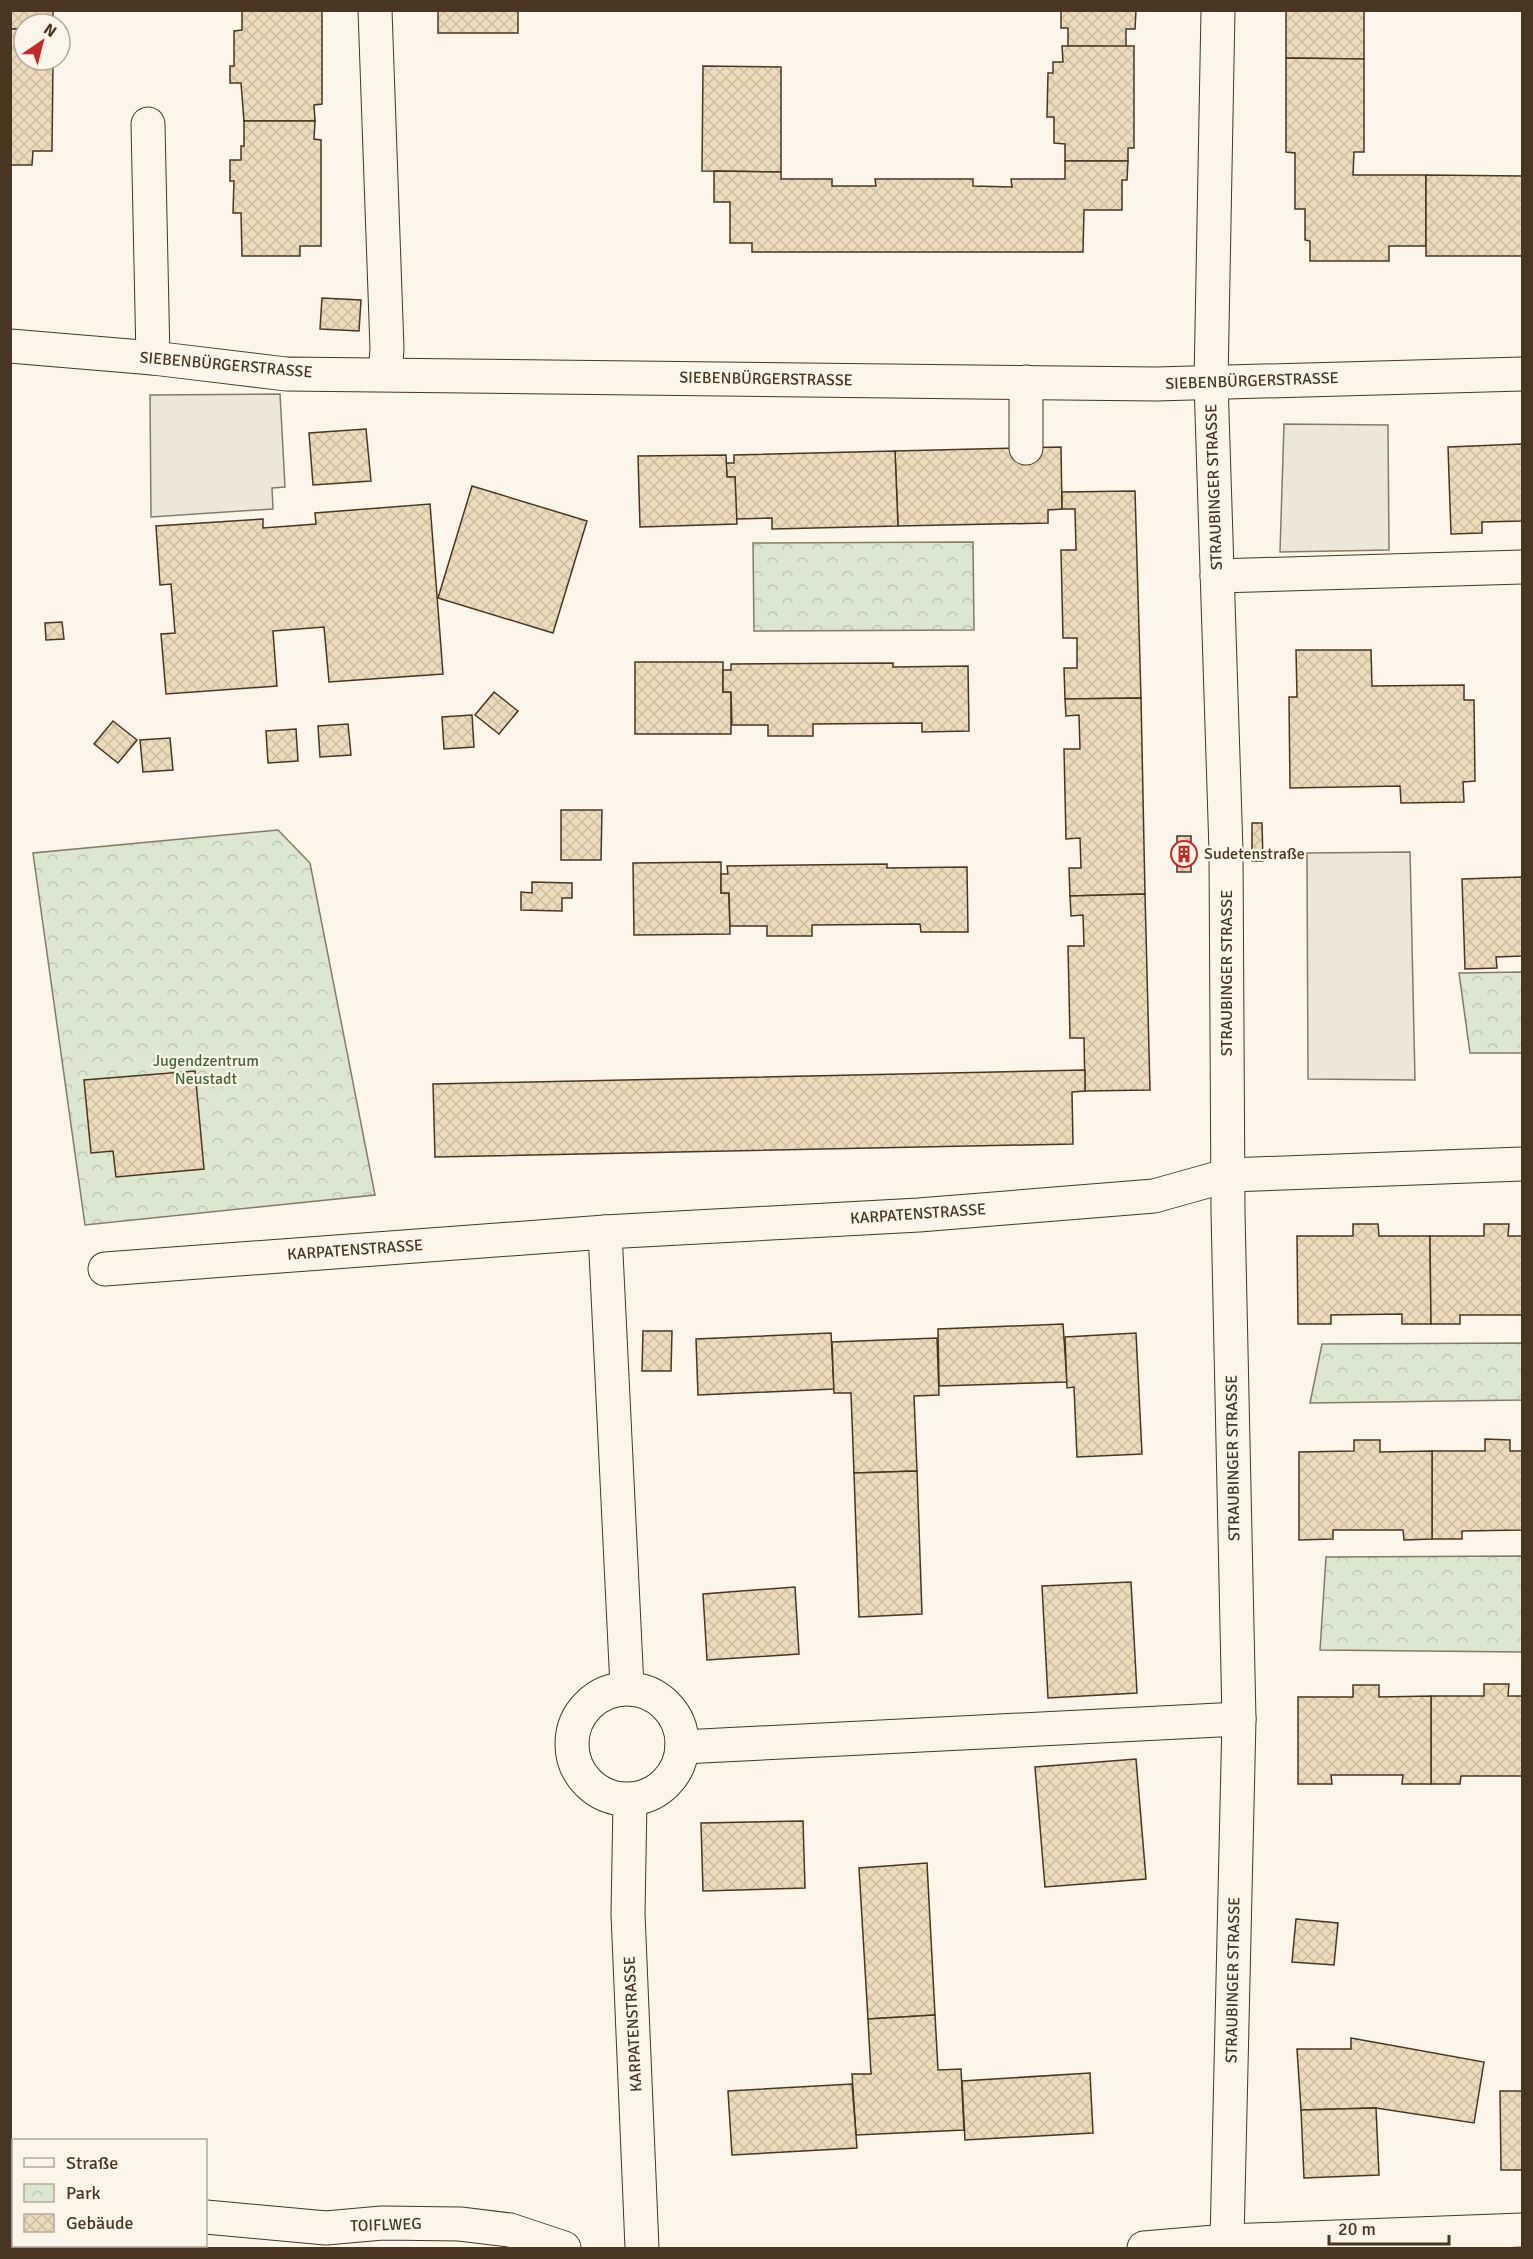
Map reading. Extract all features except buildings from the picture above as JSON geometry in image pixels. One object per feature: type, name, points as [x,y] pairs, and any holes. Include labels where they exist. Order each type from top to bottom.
[{"type":"street","points":[[375,10],[387,349],[385,374]]},
{"type":"street","name":"STRAUBINGER STRASSE","points":[[1218,10],[1211,382],[1226,851],[1229,1175],[1239,1719],[1227,2241]]},
{"type":"street","points":[[148,124],[153,358]]},
{"type":"street","name":"SIEBENBÜRGERSTRASSE","points":[[10,346],[153,358],[286,374],[1156,384],[1522,374]]},
{"type":"street","points":[[1026,382],[1026,448]]},
{"type":"street","points":[[1217,576],[1522,567]]},
{"type":"street","points":[[1229,1175],[1522,1164]]},
{"type":"street","name":"KARPATENSTRASSE","points":[[105,1269],[605,1232],[919,1215],[1154,1196],[1229,1175]]},
{"type":"street","points":[[605,1232],[627,1688]]},
{"type":"street","points":[[627,1688],[658,1697],[676,1719],[682,1747],[675,1773],[654,1793],[630,1800],[603,1795],[580,1775],[570,1747],[578,1715],[602,1693],[627,1688]]},
{"type":"street","points":[[682,1747],[1239,1719]]},
{"type":"street","name":"KARPATENSTRASSE","points":[[630,1800],[628,1914],[642,2248]]},
{"type":"street","name":"TOIFLWEG","points":[[207,2217],[326,2228],[382,2223],[460,2224],[510,2230],[564,2248]]},
{"type":"street","points":[[1144,2248],[1227,2241],[1522,2230]]},
{"type":"green space","points":[[973,542],[974,630],[754,631],[753,543]]},
{"type":"green space","name":"Jugendzentrum Neustadt","points":[[278,830],[310,863],[375,1195],[85,1225],[33,853]]},
{"type":"green space","points":[[1522,972],[1522,1053],[1470,1053],[1459,973]]},
{"type":"green space","points":[[1522,1343],[1522,1400],[1310,1403],[1322,1344]]},
{"type":"green space","points":[[1522,1556],[1522,1652],[1320,1650],[1326,1557]]},
{"type":"green space","points":[[155,2247],[176,2248],[42,2248]]},
{"type":"shaded area","points":[[280,394],[285,487],[272,488],[273,509],[151,517],[150,395]]},
{"type":"shaded area","points":[[1284,424],[1388,425],[1389,550],[1280,552]]},
{"type":"shaded area","points":[[1410,852],[1415,1080],[1308,1079],[1307,853]]},
{"type":"place","name":"Sudetenstraße","points":[[1184,854]]}]
